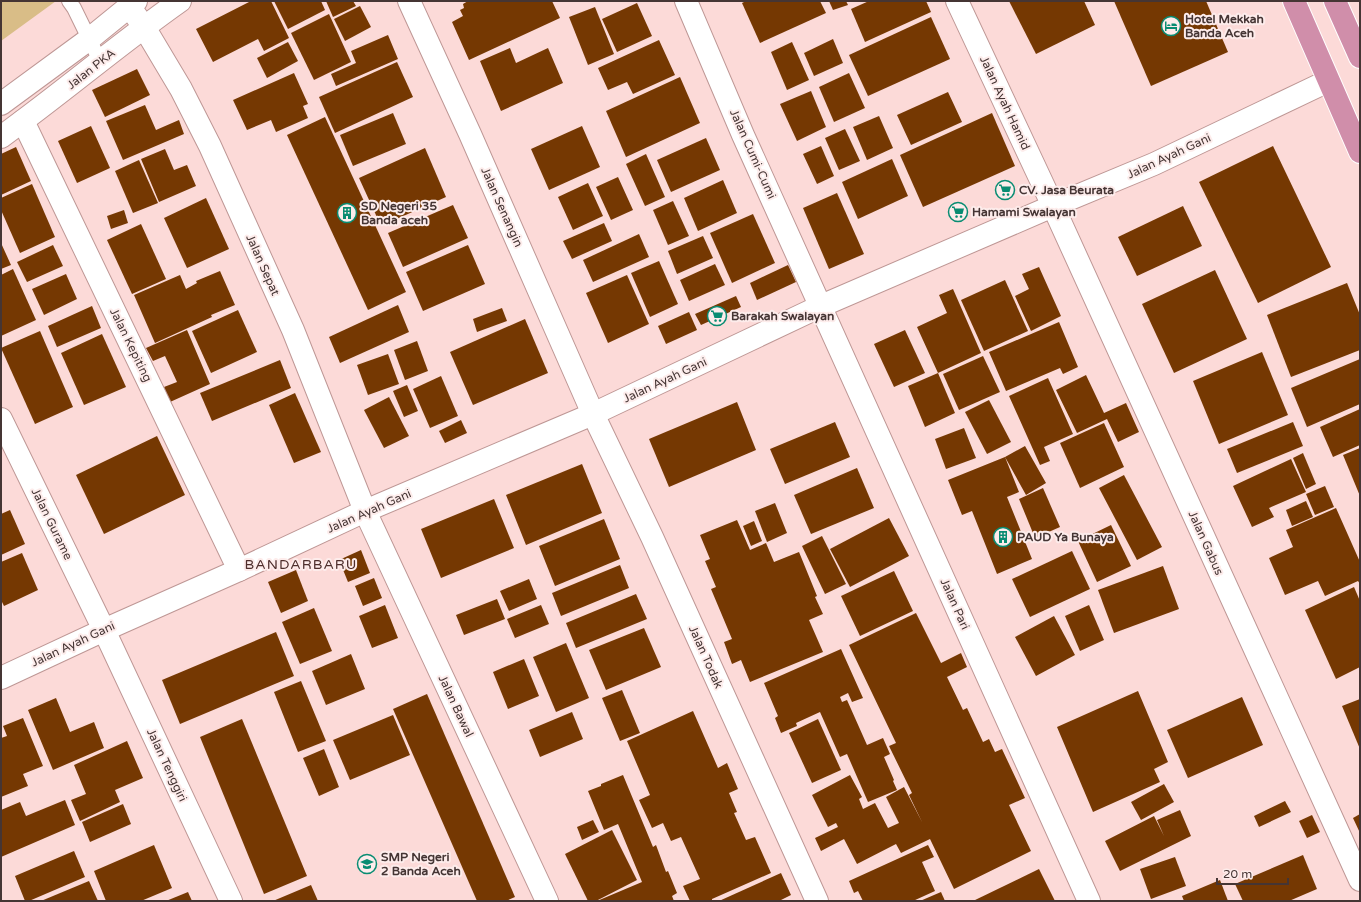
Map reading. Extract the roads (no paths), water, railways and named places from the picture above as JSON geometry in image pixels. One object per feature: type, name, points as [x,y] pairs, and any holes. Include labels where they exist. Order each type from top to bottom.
[{"type":"highway","points":[[1294,1],[1360,152]]},
{"type":"highway","points":[[1336,1],[1360,57]]},
{"type":"street","name":"Jalan PKA","points":[[1,137],[180,1]]},
{"type":"street","name":"Jalan Senangin","points":[[408,1],[470,134],[593,414]]},
{"type":"street","name":"Jalan Cumi-Cumi","points":[[686,1],[743,135],[821,306]]},
{"type":"street","name":"Jalan Ayah Hamid","points":[[956,1],[1053,206]]},
{"type":"street","name":"Jalan PKA","points":[[1,104],[88,40],[133,4]]},
{"type":"street","name":"Jalan Sepat","points":[[133,4],[144,27],[181,88],[210,146],[293,330],[365,511]]},
{"type":"street","name":"Jalan Ayah Gani","points":[[1,678],[365,511],[593,414],[821,306],[1154,164],[1328,80]]},
{"type":"street","name":"Jalan Kepiting","points":[[24,121],[239,570]]},
{"type":"street","name":"Jalan Gabus","points":[[1053,206],[1360,880]]},
{"type":"street","name":"Jalan Pari","points":[[821,306],[1089,901]]},
{"type":"street","name":"Jalan Todak","points":[[593,414],[652,537],[817,901]]},
{"type":"street","name":"Jalan Gurame","points":[[1,419],[104,630]]},
{"type":"street","name":"Jalan Bawal","points":[[365,511],[547,901]]},
{"type":"street","name":"Jalan Tenggiri","points":[[104,630],[231,901]]},
{"type":"lane","points":[[69,1],[74,8],[88,40],[100,61]]},
{"type":"place","name":"Hotel Mekkah Banda Aceh","points":[[1171,26]]},
{"type":"place","name":"CV. Jasa Beurata","points":[[1005,190]]},
{"type":"place","name":"Hamami Swalayan","points":[[958,212]]},
{"type":"place","name":"SD Negeri 35 Banda aceh","points":[[347,213]]},
{"type":"place","name":"Barakah Swalayan","points":[[717,316]]},
{"type":"place","name":"PAUD Ya Bunaya","points":[[1003,537]]},
{"type":"place","name":"SMP Negeri 2 Banda Aceh","points":[[367,864]]},
{"type":"district","name":"BANDARBARU","points":[[301,564]]}]
